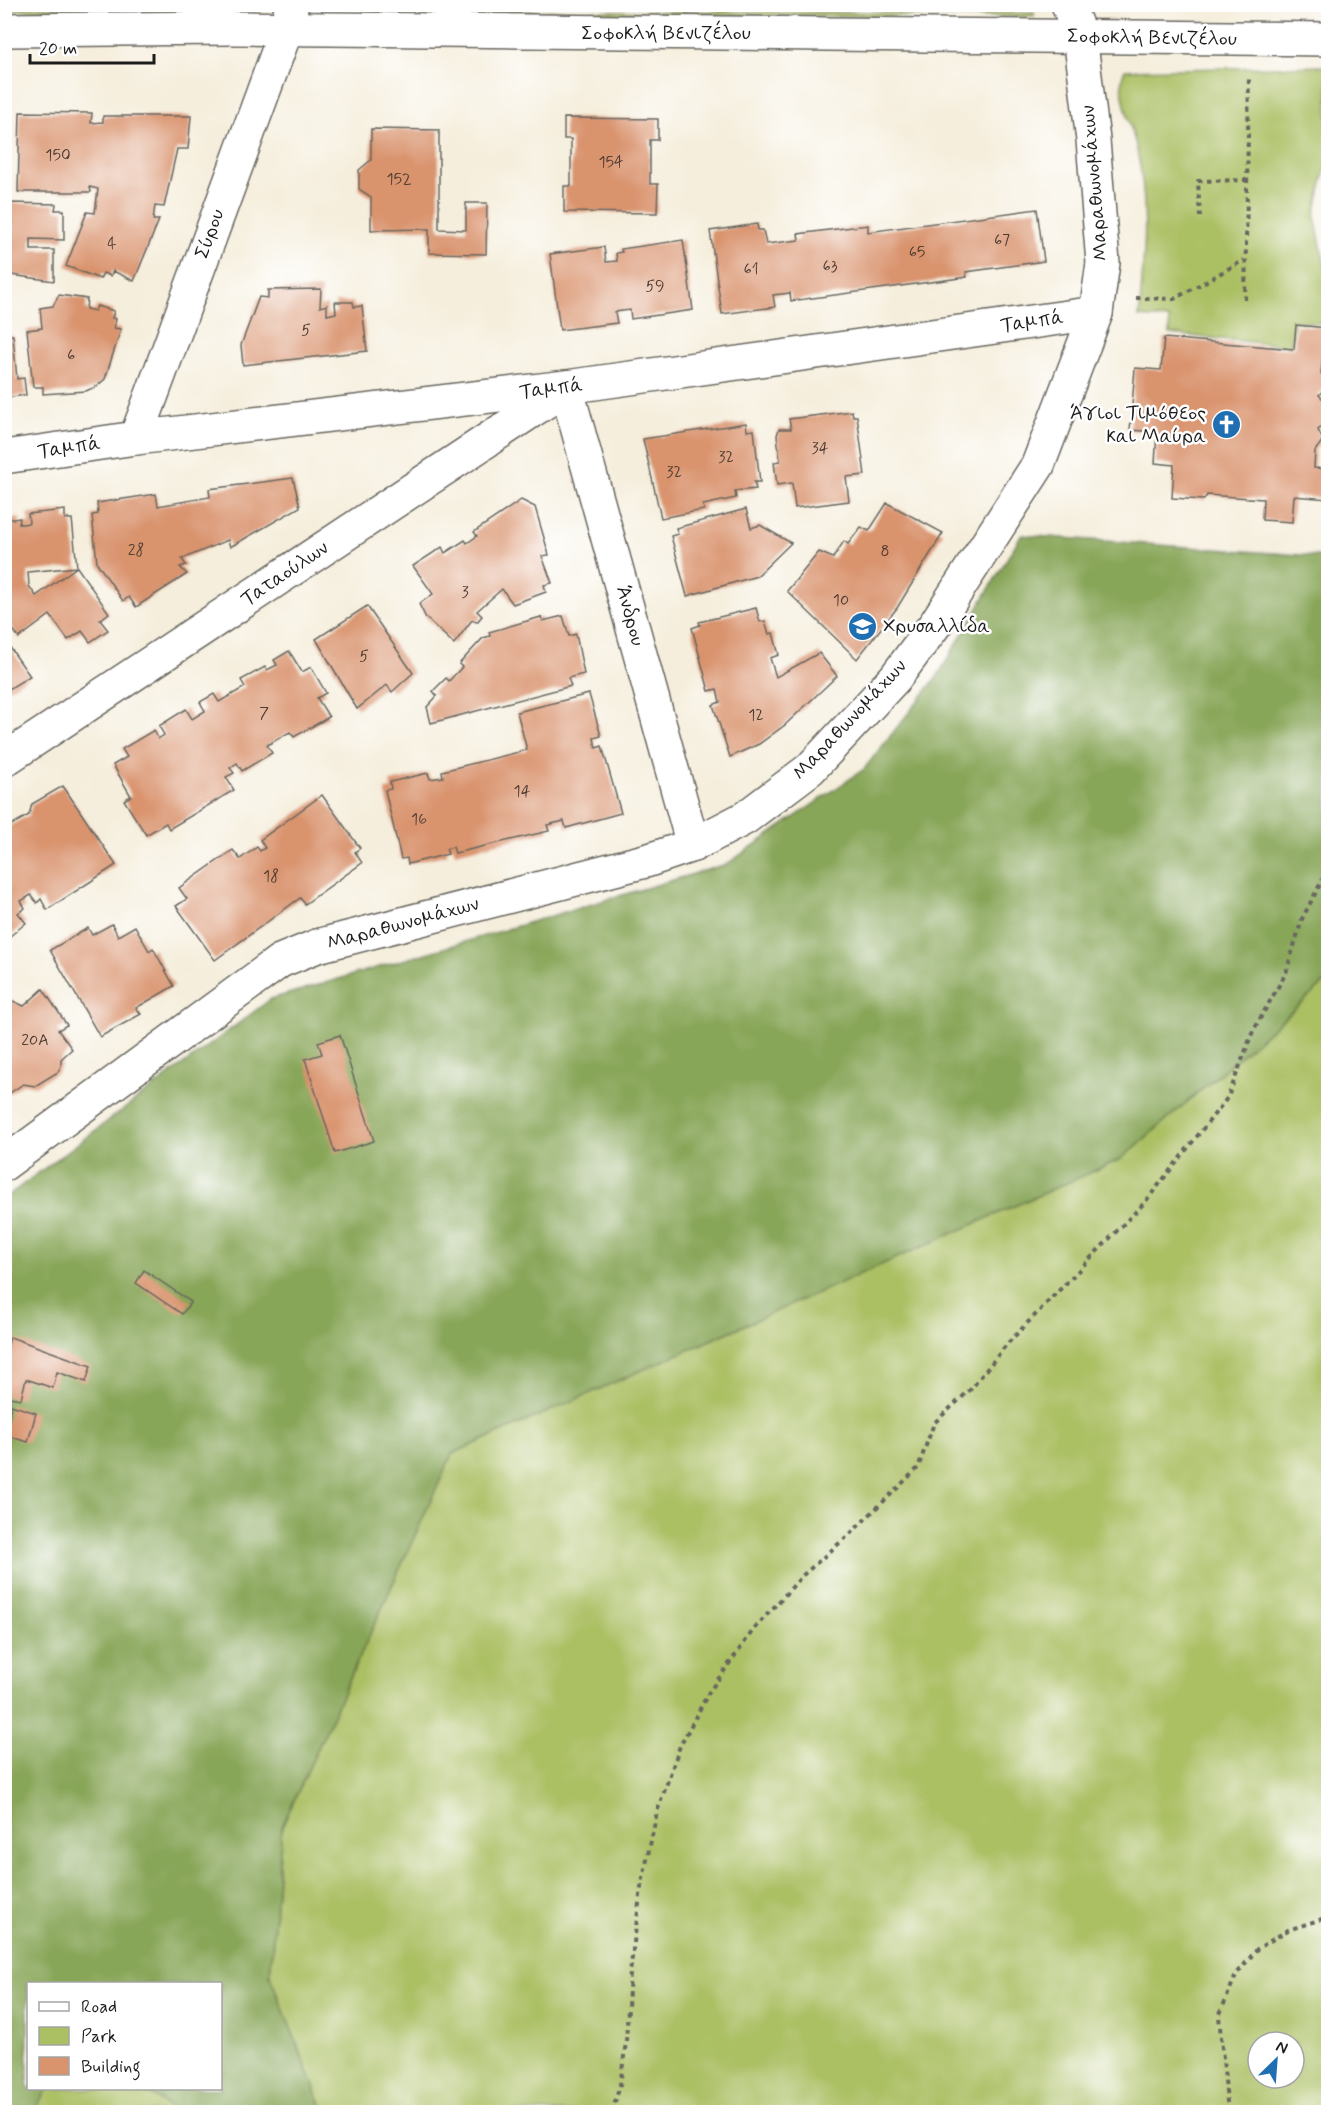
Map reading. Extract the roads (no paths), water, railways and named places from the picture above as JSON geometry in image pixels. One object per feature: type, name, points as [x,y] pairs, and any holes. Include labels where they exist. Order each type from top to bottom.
[{"type":"street","name":"Μαραθωνομάχων","points":[[4,1164],[280,961],[317,946],[649,860],[693,845],[745,818],[810,769],[895,678],[936,623],[1038,465],[1096,313],[1103,263],[1093,140],[1080,36],[1068,4]]},
{"type":"street","name":"Σοφοκλή Βενιζέλου","points":[[4,30],[289,17],[1080,36],[1329,39]]},
{"type":"street","name":"Σύρου","points":[[136,438],[289,17]]},
{"type":"street","name":"Ταμπά","points":[[4,457],[136,438],[567,387],[1096,313]]},
{"type":"street","name":"Ταταούλων","points":[[4,760],[567,387]]},
{"type":"street","name":"Άνδρου","points":[[567,387],[693,845]]},
{"type":"place","name":"Άγιοι Τιμόθεος και Μαύρα","points":[[1227,425]]},
{"type":"place","name":"Χρυσαλλίδα","points":[[862,626]]}]
